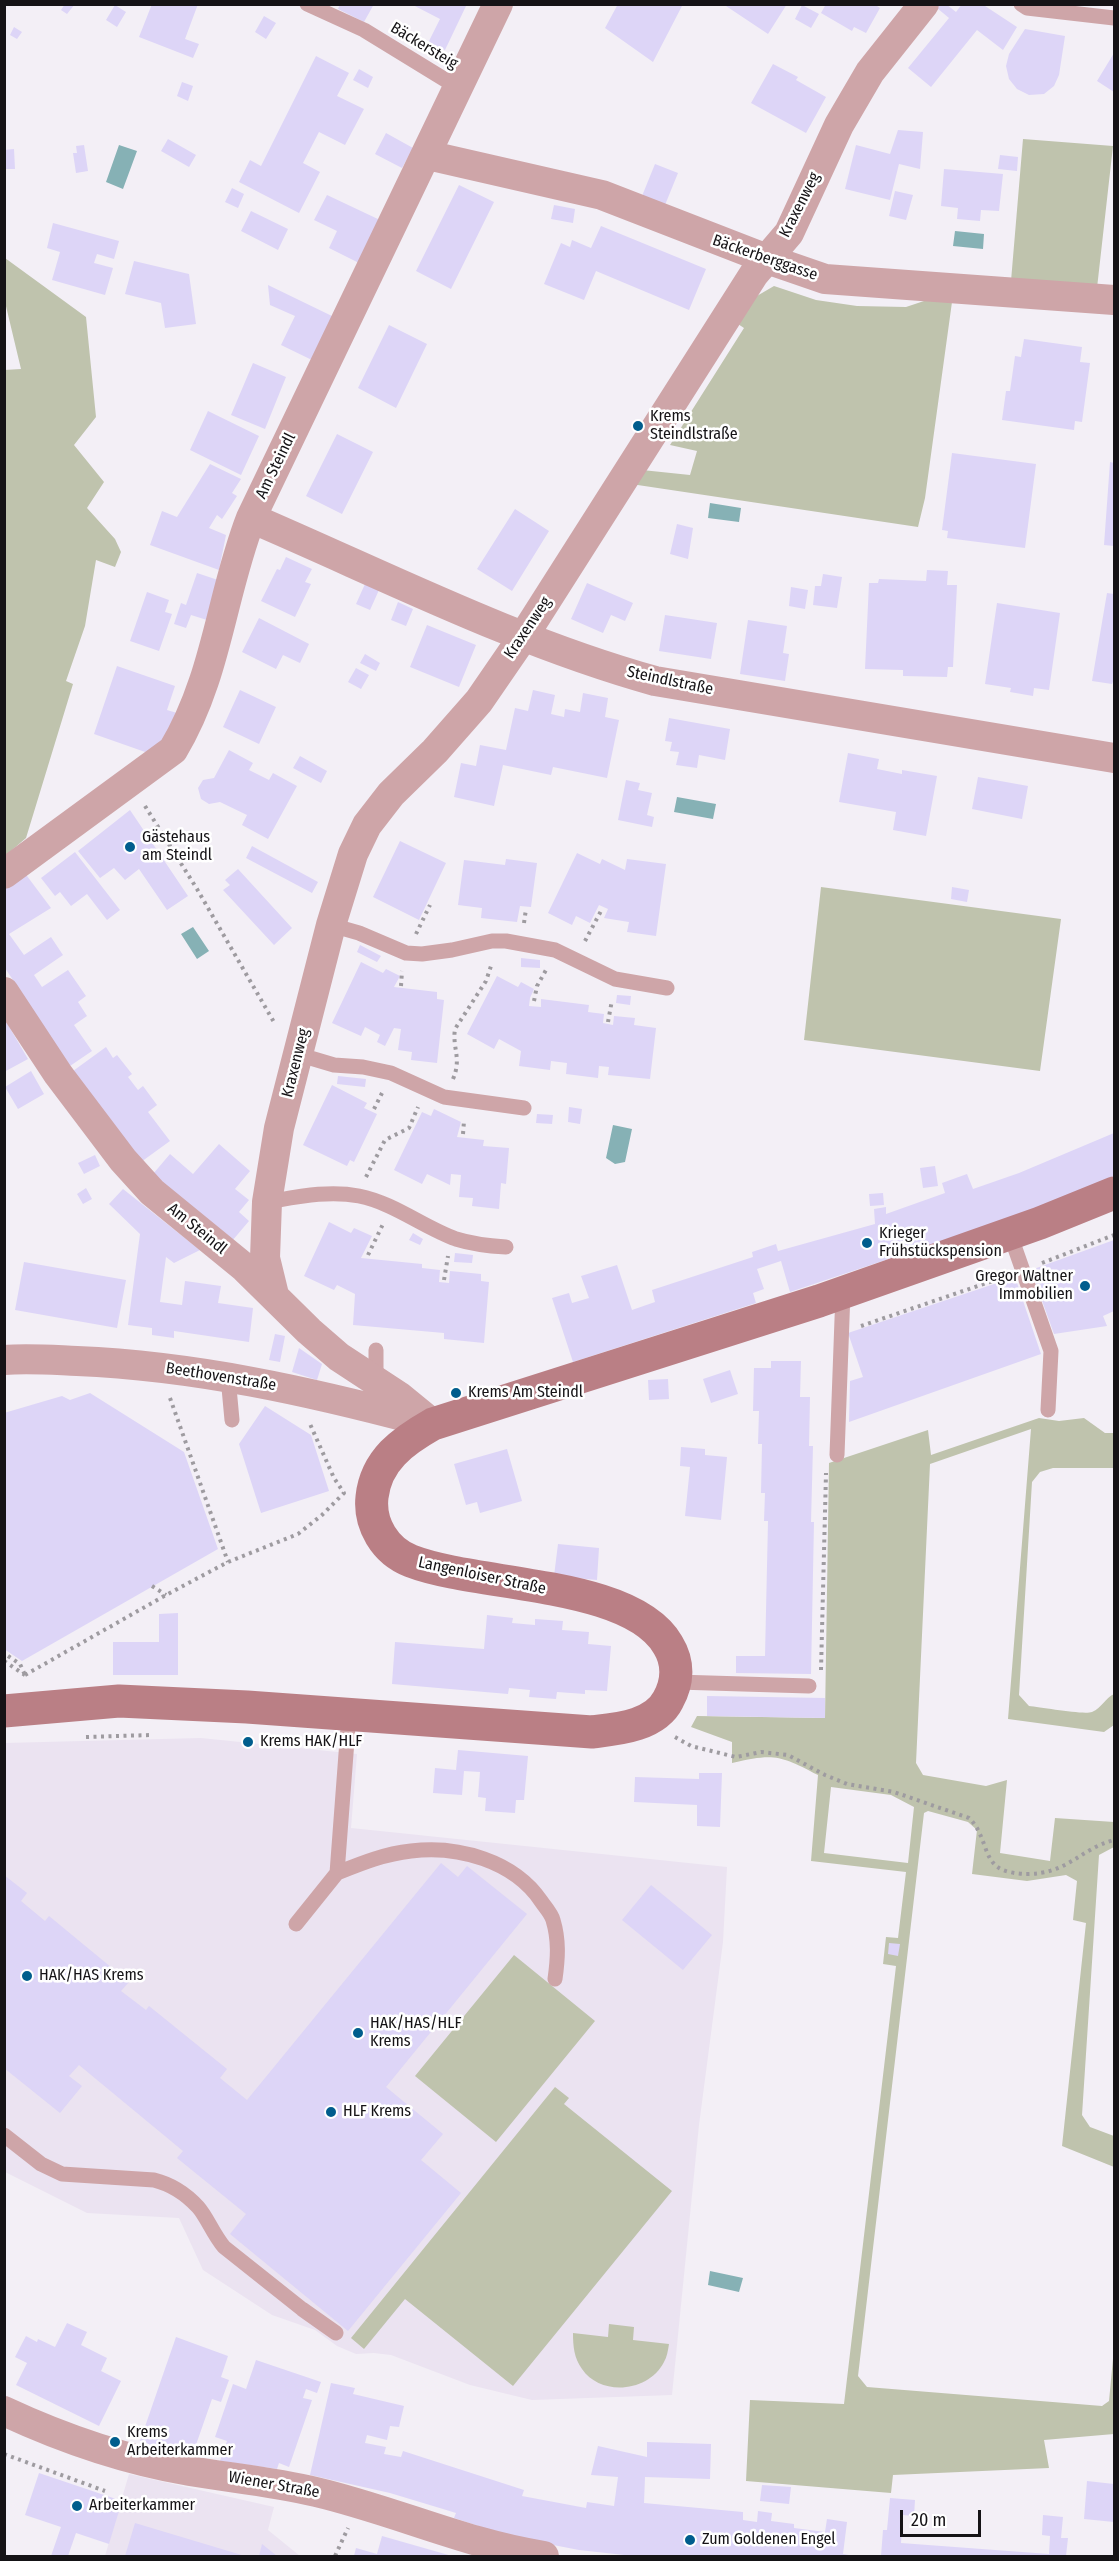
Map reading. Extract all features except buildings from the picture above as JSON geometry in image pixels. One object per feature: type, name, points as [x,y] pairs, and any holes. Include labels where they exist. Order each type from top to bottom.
[{"type":"street","name":"Am Steindl","points":[[4,874],[173,750],[189,723],[209,672],[240,545],[251,518],[498,4]]},
{"type":"street","name":"Kraxenweg","points":[[274,1295],[265,1258],[267,1202],[279,1128],[331,925],[353,854],[367,825],[391,794],[435,751],[479,701],[523,637],[754,274],[789,233],[839,125],[870,72],[924,4]]},
{"type":"street","name":"Bäckerberggasse","points":[[427,155],[602,195],[767,260],[825,279],[1114,300]]},
{"type":"street","name":"Steindlstraße","points":[[251,518],[523,637],[596,664],[655,681],[1114,758]]},
{"type":"street","name":"Am Steindl","points":[[4,992],[58,1074],[123,1160],[153,1192],[274,1295],[309,1331],[339,1357],[400,1397],[433,1424]]},
{"type":"street","name":"Langenloiser Straße","points":[[677,1682],[674,1655],[661,1633],[632,1613],[604,1601],[443,1570],[409,1560],[381,1539],[370,1512],[373,1484],[386,1458],[407,1439],[433,1424],[843,1292],[1010,1234],[1114,1193]]},
{"type":"street","name":"Beethovenstraße","points":[[4,1360],[100,1362],[228,1377],[296,1389],[433,1424]]},
{"type":"street","points":[[4,1712],[119,1701],[246,1707],[592,1732],[624,1729],[650,1718],[667,1703],[677,1682]]},
{"type":"street","name":"Wiener Straße","points":[[4,2411],[42,2429],[105,2451],[190,2471],[315,2492],[355,2502],[489,2545],[544,2556]]},
{"type":"lane","name":"Bäckersteig","points":[[308,4],[364,30],[457,87]]},
{"type":"lane","points":[[1021,4],[1027,8],[1114,18]]},
{"type":"lane","points":[[331,925],[359,933],[406,953],[442,952],[492,941],[506,941],[555,950],[615,978],[667,988]]},
{"type":"lane","points":[[297,1054],[334,1065],[363,1066],[391,1073],[444,1097],[524,1108]]},
{"type":"lane","points":[[267,1202],[328,1193],[357,1196],[392,1208],[454,1238],[472,1244],[506,1247]]},
{"type":"lane","points":[[1010,1234],[1051,1352],[1048,1410]]},
{"type":"lane","points":[[832,1460],[843,1292]]},
{"type":"lane","points":[[376,1350],[376,1383]]},
{"type":"lane","points":[[228,1377],[232,1420]]},
{"type":"lane","points":[[677,1682],[809,1686]]},
{"type":"lane","points":[[337,1873],[349,1714]]},
{"type":"lane","points":[[297,1924],[337,1873],[377,1857],[414,1850],[453,1851],[492,1861],[530,1885],[553,1918],[559,1951],[555,1979]]},
{"type":"lane","points":[[4,2135],[41,2164],[62,2174],[154,2180],[168,2183],[199,2208],[213,2235],[224,2247],[336,2332]]},
{"type":"path","points":[[130,783],[197,889],[270,1016],[297,1054]]},
{"type":"path","points":[[575,961],[601,911]]},
{"type":"path","points":[[444,1097],[457,1069],[455,1029],[486,981],[492,960],[492,941]]},
{"type":"path","points":[[534,1001],[537,986],[555,950]]},
{"type":"path","points":[[357,1196],[385,1140],[409,1128],[426,1090]]},
{"type":"path","points":[[368,1255],[392,1208]]},
{"type":"path","points":[[842,1333],[1023,1270],[1114,1235]]},
{"type":"path","points":[[171,1401],[228,1562]]},
{"type":"path","points":[[303,1420],[311,1425],[334,1478],[344,1493]]},
{"type":"path","points":[[809,1686],[821,1674],[832,1460]]},
{"type":"path","points":[[25,1675],[166,1594],[228,1562],[298,1534],[335,1501]]},
{"type":"path","points":[[152,1586],[166,1594]]},
{"type":"path","points":[[8,1656],[20,1664],[25,1675]]},
{"type":"path","points":[[4,1661],[25,1675]]},
{"type":"path","points":[[650,1718],[691,1746],[736,1757],[761,1752],[788,1755],[847,1784],[894,1792],[969,1818],[978,1826],[987,1856],[999,1868],[1019,1874],[1044,1874],[1066,1866],[1105,1842],[1114,1840]]},
{"type":"path","points":[[77,1737],[156,1735]]},
{"type":"path","points":[[268,1741],[346,1749]]},
{"type":"path","points":[[4,2454],[105,2491]]},
{"type":"path","points":[[335,2556],[348,2528]]},
{"type":"shaded area","name":"HAK/HAS/HLF Krems","points":[[201,1738],[357,1754],[351,1828],[727,1867],[723,1942],[699,2125],[672,2395],[532,2400],[470,2385],[391,2355],[356,2354],[337,2346],[315,2330],[272,2315],[203,2270],[179,2218],[87,2213],[5,2172],[4,1743]]},
{"type":"shaded area","points":[[129,2474],[274,2507],[268,2530],[300,2556],[105,2556]]},
{"type":"green space","points":[[1023,139],[1113,146],[1097,288],[1011,281]]},
{"type":"green space","points":[[5,258],[86,317],[96,417],[74,445],[104,482],[87,508],[115,539],[121,552],[115,567],[96,560],[85,626],[66,681],[73,684],[26,838],[5,856],[4,370],[21,369],[5,302]]},
{"type":"green space","points":[[774,286],[816,300],[857,306],[906,307],[930,299],[952,302],[925,498],[918,527],[631,484],[642,470],[690,475],[697,451],[670,445],[744,328],[735,322],[750,300]]},
{"type":"green space","points":[[821,887],[1061,919],[1040,1071],[804,1040]]},
{"type":"green space","points":[[1039,1418],[1059,1421],[1084,1418],[1105,1433],[1114,1433],[1114,1468],[1053,1468],[1040,1472],[1032,1482],[1019,1695],[1029,1706],[1087,1713],[1101,1706],[1114,1694],[1114,1725],[1104,1732],[1008,1719],[1031,1429],[930,1464],[916,1763],[923,1775],[986,1786],[1007,1780],[1000,1853],[1050,1861],[1055,1818],[1114,1822],[1114,1847],[1099,1855],[1082,2115],[1090,2127],[1114,2136],[1114,2167],[1062,2146],[1086,1923],[1073,1920],[1077,1881],[1066,1875],[1027,1881],[972,1874],[977,1830],[968,1822],[928,1811],[924,1813],[858,2376],[867,2387],[1102,2406],[1109,2401],[1114,2348],[1114,2434],[1044,2440],[1049,2468],[893,2475],[891,2493],[746,2481],[750,2400],[844,2404],[896,1966],[883,1964],[886,1937],[898,1938],[906,1872],[811,1861],[818,1775],[794,1763],[777,1758],[758,1758],[732,1763],[732,1742],[691,1727],[697,1716],[825,1718],[829,1463],[928,1430],[931,1455]],"holes":[[[831,1787],[891,1795],[914,1807],[908,1863],[824,1853]]]},
{"type":"green space","points":[[514,1955],[595,2021],[496,2142],[415,2076]]},
{"type":"green space","points":[[555,2087],[569,2098],[564,2104],[672,2191],[513,2386],[405,2299],[364,2349],[351,2338]]},
{"type":"green space","points":[[609,2324],[634,2327],[633,2340],[669,2344],[665,2360],[648,2380],[636,2385],[612,2387],[590,2378],[582,2369],[577,2361],[573,2333],[608,2337]]},
{"type":"water","points":[[119,145],[137,151],[123,189],[106,182]]},
{"type":"water","points":[[955,231],[984,234],[983,249],[953,246]]},
{"type":"water","points":[[710,503],[741,508],[739,522],[708,518]]},
{"type":"water","points":[[677,797],[716,804],[713,819],[674,812]]},
{"type":"water","points":[[193,927],[209,951],[197,959],[181,934]]},
{"type":"water","points":[[613,1125],[632,1129],[625,1162],[615,1164],[606,1158]]},
{"type":"water","points":[[710,2271],[743,2278],[739,2292],[708,2285]]},
{"type":"place","name":"Krems Steindlstraße","points":[[638,426]]},
{"type":"place","name":"Gästehaus am Steindl","points":[[130,847]]},
{"type":"place","name":"Krieger Frühstückspension","points":[[867,1243]]},
{"type":"place","name":"Gregor Waltner Immobilien","points":[[1085,1286]]},
{"type":"place","name":"Krems Am Steindl","points":[[456,1393]]},
{"type":"place","name":"Krems HAK/HLF","points":[[248,1742]]},
{"type":"place","name":"HAK/HAS Krems","points":[[27,1976]]},
{"type":"place","name":"HAK/HAS/HLF Krems","points":[[358,2033]]},
{"type":"place","name":"HLF Krems","points":[[331,2112]]},
{"type":"place","name":"Krems Arbeiterkammer","points":[[115,2442]]},
{"type":"place","name":"Arbeiterkammer","points":[[77,2506]]},
{"type":"place","name":"Zum Goldenen Engel","points":[[690,2540]]}]
